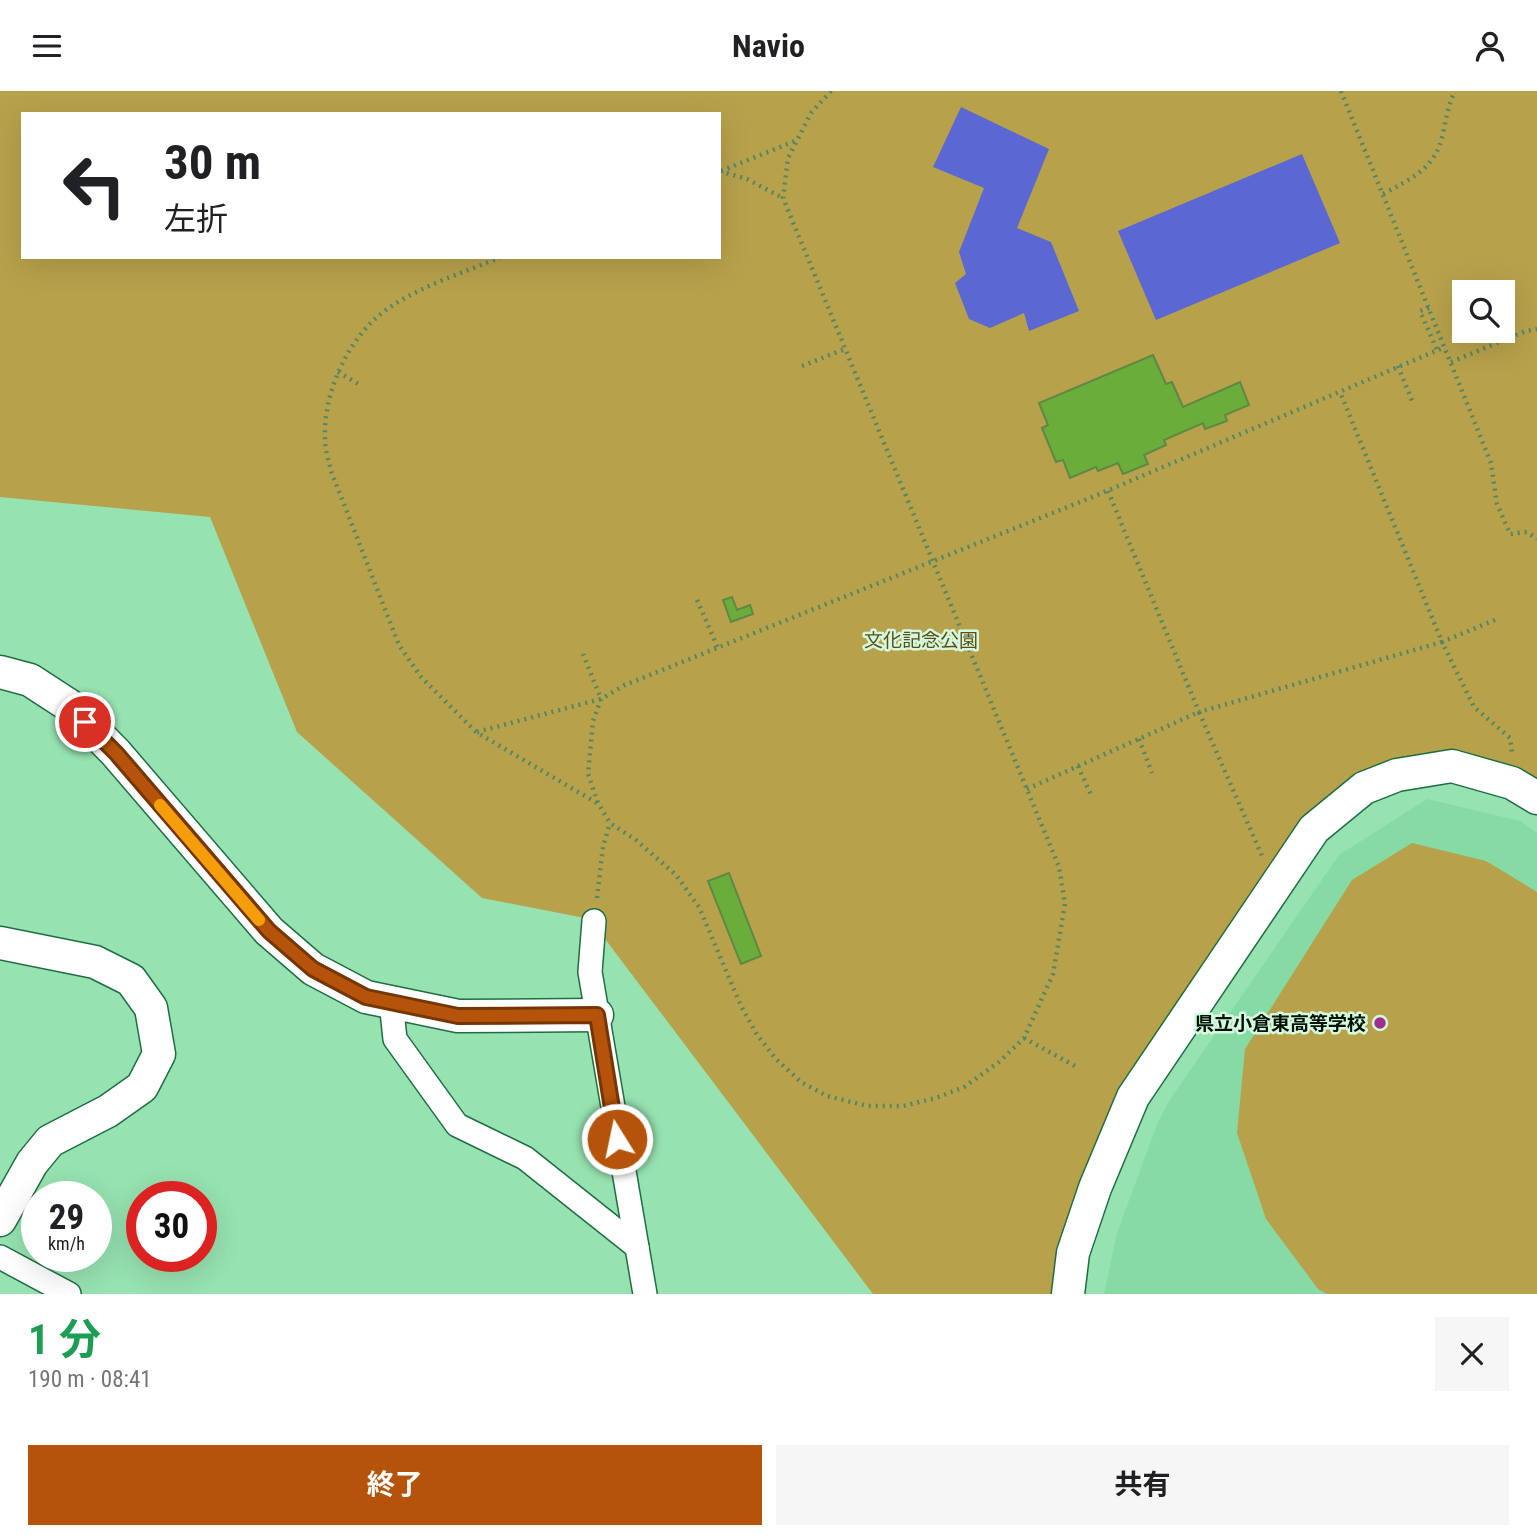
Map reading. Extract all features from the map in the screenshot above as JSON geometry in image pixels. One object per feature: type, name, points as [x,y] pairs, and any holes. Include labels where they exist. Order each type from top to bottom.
[{"type":"street","points":[[0,672],[30,680],[70,706],[116,753],[269,931],[313,969],[366,997],[458,1016],[597,1015]]},
{"type":"street","points":[[1068,1294],[1073,1254],[1095,1188],[1133,1097],[1314,829],[1364,788],[1397,775],[1452,766],[1512,783],[1537,798]]},
{"type":"street","points":[[594,921],[590,972],[645,1294]]},
{"type":"street","points":[[0,943],[94,962],[131,980],[151,1007],[159,1054],[142,1087],[108,1111],[50,1141],[32,1163],[0,1220]]},
{"type":"street","points":[[391,1002],[395,1039],[457,1125],[525,1158],[636,1247]]},
{"type":"street","points":[[0,1257],[69,1294]]},
{"type":"path","points":[[583,654],[601,699],[593,721],[588,774],[598,803],[610,823],[636,840],[676,875],[699,907],[741,1006],[756,1033],[775,1058],[801,1082],[827,1096],[868,1106],[903,1106],[936,1098],[964,1087],[999,1062],[1024,1038],[1053,974],[1065,904],[1059,866],[783,198],[788,158],[811,113],[831,91]]},
{"type":"path","points":[[1341,91],[1491,463],[1497,504],[1510,534],[1527,532],[1537,539]]},
{"type":"path","points":[[1383,194],[1419,175],[1433,159],[1455,91]]},
{"type":"path","points":[[721,171],[796,141]]},
{"type":"path","points":[[721,171],[747,179],[783,198]]},
{"type":"path","points":[[496,259],[411,295],[376,318],[356,342],[338,372],[326,408],[325,441],[331,471],[399,645],[421,677],[476,732],[598,803]]},
{"type":"path","points":[[1429,308],[1420,311],[1437,350]]},
{"type":"path","points":[[1451,362],[1537,329]]},
{"type":"path","points":[[476,732],[601,699],[625,685],[1108,491],[1445,347]]},
{"type":"path","points":[[802,366],[845,349]]},
{"type":"path","points":[[1398,366],[1413,403]]},
{"type":"path","points":[[338,372],[362,386]]},
{"type":"path","points":[[1339,392],[1442,642],[1474,707],[1510,738],[1512,754]]},
{"type":"path","points":[[1108,491],[1199,712],[1265,862]]},
{"type":"path","points":[[697,600],[718,648]]},
{"type":"path","points":[[1027,789],[1199,712],[1442,642],[1495,620]]},
{"type":"path","points":[[1139,739],[1152,772]]},
{"type":"path","points":[[1078,766],[1092,797]]},
{"type":"path","points":[[594,921],[603,846],[610,823]]},
{"type":"path","points":[[1024,1038],[1075,1066]]},
{"type":"shaded area","name":"県立小倉東高等学校","points":[[1427,799],[1520,821],[1537,833],[1537,1294],[1104,1294],[1117,1233],[1158,1122],[1169,1101],[1339,855]]},
{"type":"green space","name":"文化記念公園","points":[[0,91],[1537,91],[1537,798],[1452,766],[1364,788],[1133,1097],[1069,1294],[873,1294],[590,919],[482,898],[297,732],[210,517],[0,497]]},
{"type":"green space","name":"県立小倉東高等学校","points":[[1412,843],[1486,861],[1537,892],[1537,1294],[1327,1294],[1318,1289],[1266,1219],[1237,1133],[1245,1049],[1352,880]]},
{"type":"water","points":[[961,107],[1049,149],[1017,228],[1051,242],[1079,311],[1029,331],[1024,313],[990,328],[969,319],[955,283],[966,274],[959,252],[984,188],[933,167]]},
{"type":"water","points":[[1302,154],[1340,243],[1156,320],[1118,231]]},
{"type":"building","points":[[1153,355],[1166,384],[1172,382],[1183,407],[1240,382],[1249,405],[1225,415],[1227,421],[1205,429],[1203,423],[1164,440],[1166,445],[1144,455],[1148,464],[1123,474],[1118,463],[1098,471],[1096,467],[1070,478],[1063,460],[1056,462],[1042,428],[1048,425],[1039,403]]},
{"type":"building","points":[[732,597],[737,610],[750,605],[753,614],[731,622],[723,600]]},
{"type":"building","points":[[729,873],[761,956],[741,964],[708,881]]},
{"type":"slow traffic","points":[[160,805],[259,920]]},
{"type":"place","name":"県立小倉東高等学校","points":[[1380,1023]]},
{"type":"route","points":[[85,722],[116,753],[269,931],[313,969],[366,997],[458,1016],[597,1015],[617,1139]]}]
